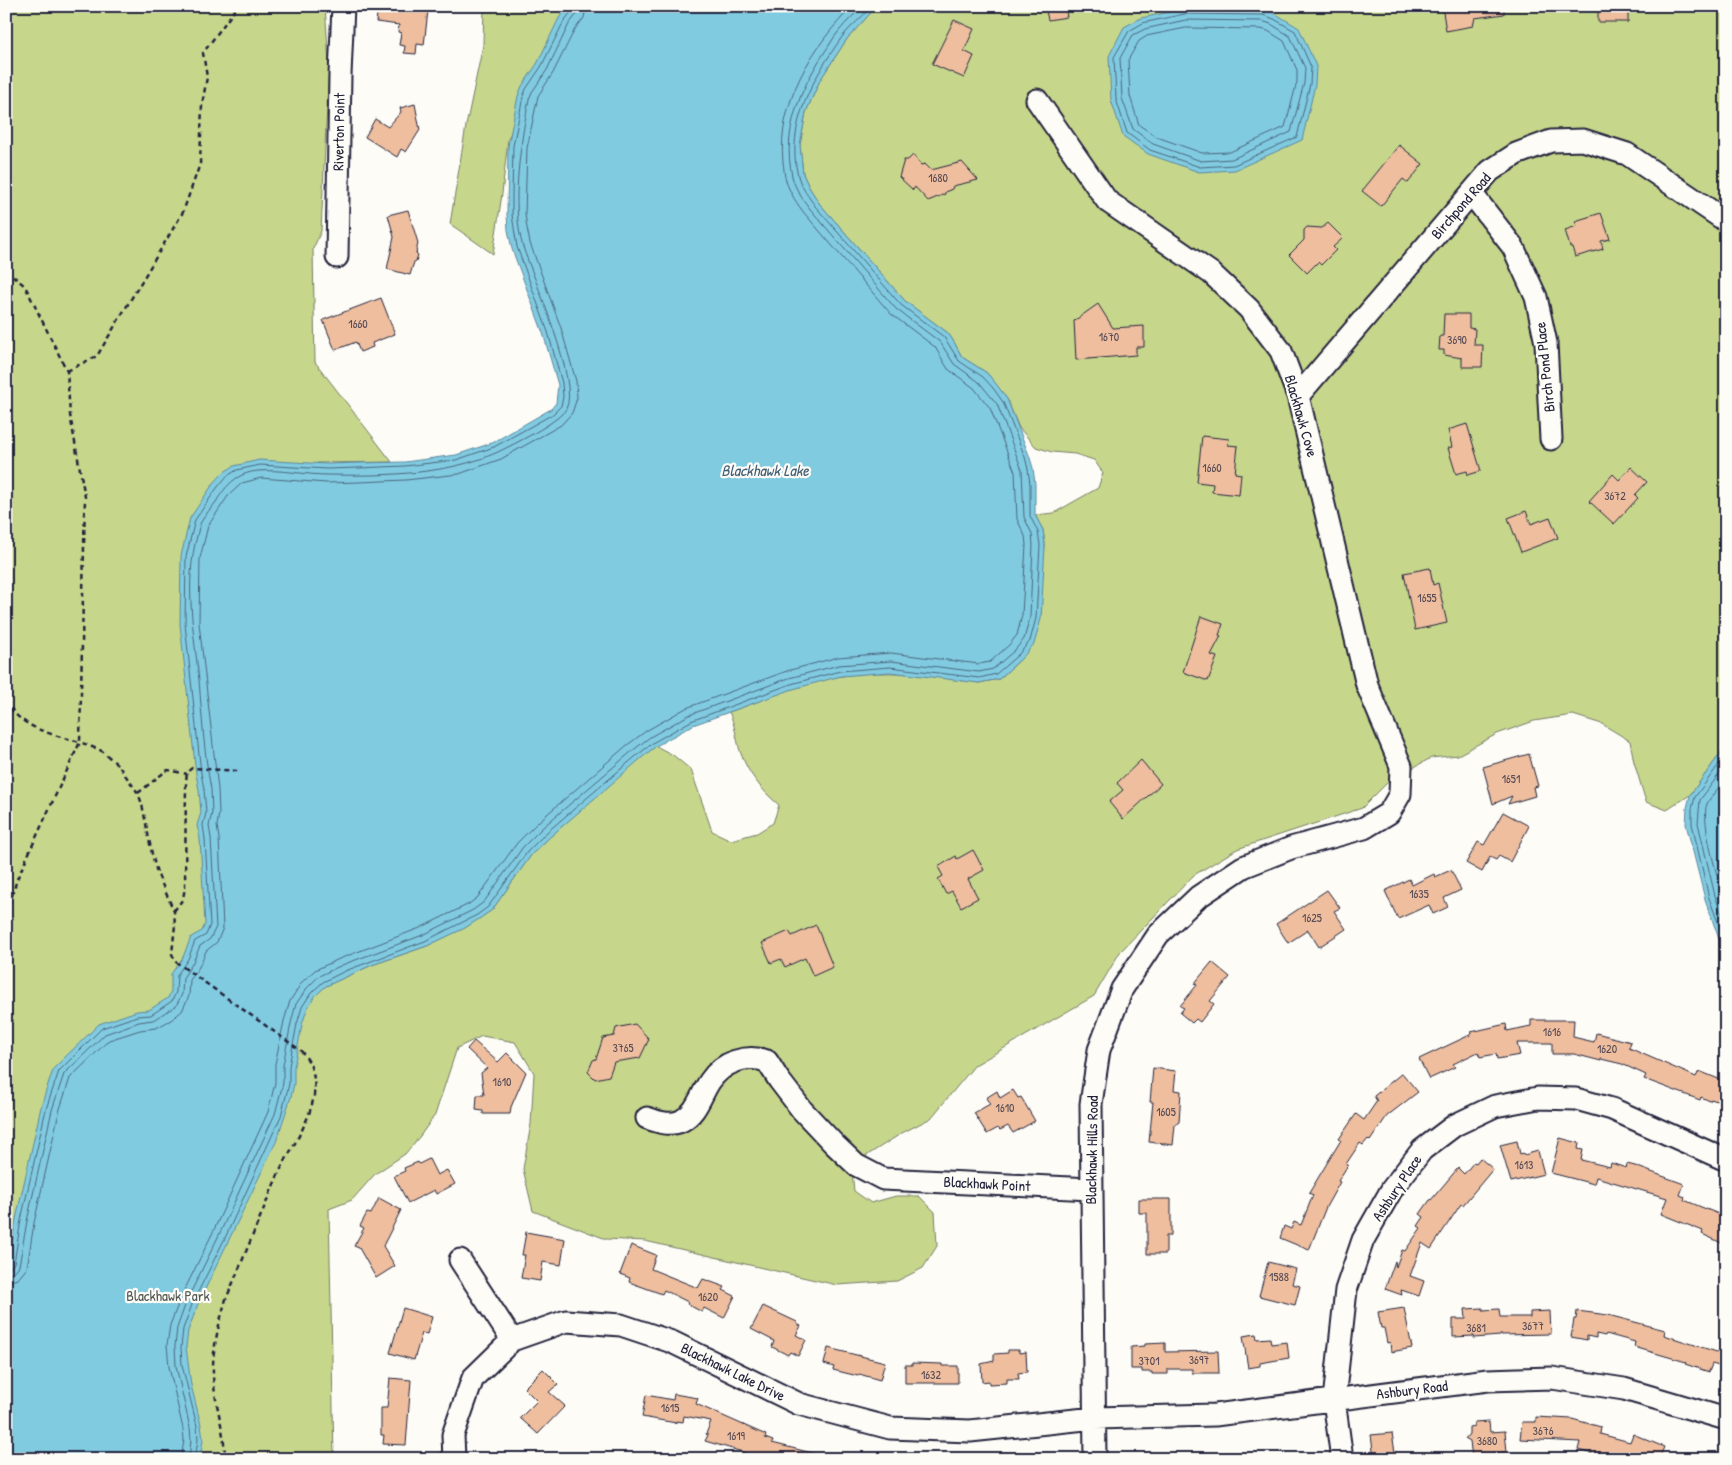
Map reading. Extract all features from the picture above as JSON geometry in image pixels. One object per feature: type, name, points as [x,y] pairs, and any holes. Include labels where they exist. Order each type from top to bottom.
[{"type":"street","name":"Riverton Point","points":[[338,257],[340,75],[343,6]]},
{"type":"street","name":"Blackhawk Cove","points":[[1037,100],[1106,201],[1211,273],[1249,309],[1281,351],[1298,396],[1367,685],[1401,766],[1400,794]]},
{"type":"street","name":"Birchpond Road","points":[[1298,396],[1490,171],[1516,154],[1551,141],[1584,140],[1627,154],[1726,221]]},
{"type":"street","name":"Birch Pond Place","points":[[1472,194],[1513,247],[1536,297],[1546,343],[1551,439]]},
{"type":"street","name":"Blackhawk Hills Road","points":[[1095,1459],[1091,1104],[1099,1050],[1122,989],[1158,935],[1198,897],[1244,867],[1291,848],[1364,828],[1389,813],[1400,794]]},
{"type":"street","name":"Blackhawk Point","points":[[647,1118],[664,1124],[679,1122],[688,1116],[710,1081],[726,1064],[744,1058],[757,1058],[767,1061],[802,1110],[834,1144],[856,1165],[882,1179],[1091,1189]]},
{"type":"street","name":"Ashbury Place","points":[[1342,1459],[1334,1400],[1346,1290],[1363,1240],[1392,1189],[1422,1150],[1455,1125],[1495,1106],[1538,1098],[1576,1099],[1612,1109],[1726,1160]]},
{"type":"street","points":[[460,1260],[512,1340]]},
{"type":"street","name":"Blackhawk Lake Drive","points":[[454,1459],[453,1435],[473,1378],[512,1340],[566,1321],[621,1325],[672,1342],[799,1404],[890,1428],[970,1432],[1095,1418]]},
{"type":"street","name":"Ashbury Road","points":[[1095,1418],[1215,1415],[1488,1380],[1552,1378],[1624,1389],[1726,1419]]},
{"type":"path","points":[[67,372],[97,356],[183,212],[200,164],[202,105],[207,77],[203,53],[239,6]]},
{"type":"path","points":[[6,270],[25,286],[67,372],[70,415],[85,497],[80,742],[18,879],[6,916]]},
{"type":"path","points":[[6,700],[11,710],[29,724],[102,751],[118,765],[138,793],[157,873],[174,911],[176,925],[172,954],[176,962],[300,1050],[305,1055],[314,1073],[315,1084],[311,1108],[302,1130],[279,1173],[226,1299],[216,1337],[213,1374],[223,1429],[224,1459]]},
{"type":"path","points":[[174,911],[183,899],[185,887],[187,774],[192,768],[238,771]]},
{"type":"path","points":[[138,793],[166,771],[187,774]]},
{"type":"green space","name":"Blackhawk Park","points":[[6,6],[325,6],[329,63],[321,231],[313,249],[315,362],[392,462],[317,463],[326,986],[372,965],[427,946],[466,927],[492,910],[532,854],[618,776],[656,746],[673,755],[691,770],[712,831],[731,840],[757,833],[773,823],[779,805],[767,794],[751,774],[740,751],[729,712],[813,682],[859,674],[910,674],[979,683],[999,679],[1021,659],[1041,616],[1041,583],[1045,545],[1043,530],[1035,515],[1054,513],[1098,488],[1103,473],[1094,460],[1075,454],[1052,452],[1036,447],[1019,428],[1007,399],[987,373],[962,357],[948,333],[905,301],[819,203],[809,187],[803,174],[800,145],[806,112],[820,80],[847,39],[877,6],[1726,6],[1726,746],[1690,795],[1667,810],[1646,802],[1630,741],[1602,724],[1573,715],[1534,721],[1497,734],[1458,755],[1431,758],[1390,780],[1362,808],[1237,849],[1194,875],[1120,952],[1094,996],[975,1065],[931,1118],[902,1133],[866,1156],[852,1171],[854,1191],[871,1203],[896,1196],[919,1196],[935,1212],[937,1246],[923,1268],[897,1281],[837,1285],[645,1241],[606,1239],[533,1211],[523,1169],[531,1124],[534,1073],[515,1042],[482,1036],[457,1048],[435,1115],[405,1154],[375,1174],[352,1200],[329,1209],[334,1459],[6,1459]]},
{"type":"green space","points":[[484,6],[574,6],[557,31],[508,139],[493,254],[450,224],[466,126],[483,45]]},
{"type":"water","name":"Blackhawk Lake","points":[[569,6],[877,6],[847,39],[820,80],[806,112],[800,145],[803,174],[819,203],[905,301],[948,333],[962,357],[987,373],[1007,399],[1033,468],[1035,515],[1043,530],[1045,545],[1041,619],[1034,644],[999,679],[979,683],[890,672],[841,676],[793,689],[693,725],[656,746],[551,836],[532,854],[492,910],[465,928],[427,946],[372,965],[326,986],[315,996],[307,1009],[294,1067],[294,1084],[291,1097],[276,1142],[198,1304],[188,1331],[186,1347],[191,1385],[203,1440],[200,1459],[6,1459],[6,1273],[41,1107],[49,1081],[54,1068],[99,1024],[137,1011],[149,1010],[168,998],[171,991],[171,974],[183,957],[191,937],[202,931],[205,924],[200,839],[197,825],[201,813],[180,624],[181,556],[190,518],[213,484],[224,472],[234,466],[259,460],[327,464],[405,462],[456,455],[492,443],[551,409],[556,403],[558,385],[543,333],[512,249],[508,230],[508,146],[518,96],[522,86],[537,64],[559,18]]},
{"type":"water","points":[[1184,9],[1264,10],[1276,14],[1299,28],[1316,66],[1315,85],[1302,140],[1235,170],[1199,172],[1148,154],[1123,136],[1111,100],[1109,56],[1124,27],[1141,18]]},
{"type":"water","points":[[1726,746],[1726,959],[1705,899],[1686,824],[1690,795]]},
{"type":"building","points":[[378,6],[415,6],[415,10],[428,11],[424,45],[417,44],[416,54],[404,53],[405,46],[399,45],[401,33],[398,32],[399,25],[376,22]]},
{"type":"building","points":[[1045,6],[1065,6],[1067,17],[1048,20]]},
{"type":"building","points":[[1442,6],[1504,6],[1504,14],[1475,18],[1473,26],[1446,31]]},
{"type":"building","points":[[1598,6],[1628,6],[1628,22],[1598,22]]},
{"type":"building","points":[[954,20],[974,29],[964,51],[974,56],[964,78],[932,64]]},
{"type":"building","points":[[415,104],[420,130],[406,152],[401,149],[397,157],[365,137],[375,119],[388,127],[401,112],[400,108]]},
{"type":"building","points":[[1399,145],[1423,164],[1408,183],[1403,179],[1381,206],[1362,191]]},
{"type":"building","points":[[913,155],[921,165],[925,164],[931,170],[962,162],[978,180],[953,186],[945,194],[928,201],[915,187],[913,190],[899,177],[904,160],[908,160]]},
{"type":"building","points":[[408,210],[418,243],[416,253],[418,255],[410,275],[387,269],[394,237],[388,215]]},
{"type":"building","points":[[1601,213],[1610,239],[1601,241],[1603,249],[1575,257],[1565,230],[1577,226],[1575,221]]},
{"type":"building","points":[[1328,223],[1343,238],[1333,247],[1336,250],[1321,265],[1318,262],[1307,273],[1289,255],[1304,240],[1304,230],[1307,227],[1322,228]]},
{"type":"building","points":[[381,298],[395,334],[372,343],[373,347],[360,352],[356,342],[335,350],[323,320]]},
{"type":"building","points":[[1098,304],[1113,328],[1144,326],[1144,347],[1136,347],[1136,355],[1076,360],[1074,321]]},
{"type":"building","points":[[1444,314],[1469,314],[1469,328],[1475,329],[1474,345],[1483,345],[1482,367],[1462,367],[1462,358],[1444,355],[1444,350],[1439,350],[1440,336],[1443,336]]},
{"type":"building","points":[[1467,424],[1481,471],[1468,475],[1467,471],[1456,474],[1448,448],[1452,447],[1448,430]]},
{"type":"building","points":[[1202,436],[1229,439],[1228,445],[1238,446],[1235,473],[1241,474],[1239,495],[1212,492],[1213,484],[1197,482]]},
{"type":"building","points":[[1631,467],[1647,482],[1635,495],[1638,498],[1614,524],[1589,501],[1613,474],[1619,480]]},
{"type":"building","points":[[1526,511],[1531,524],[1550,517],[1558,538],[1521,552],[1508,518]]},
{"type":"building","points":[[1430,568],[1433,585],[1438,583],[1447,623],[1415,630],[1404,573]]},
{"type":"building","points":[[1201,616],[1223,624],[1219,635],[1221,636],[1211,655],[1217,657],[1208,681],[1183,672]]},
{"type":"building","points":[[1529,754],[1538,786],[1533,787],[1535,796],[1508,804],[1512,796],[1493,804],[1483,767]]},
{"type":"building","points":[[1141,760],[1161,784],[1123,819],[1109,802],[1123,790],[1117,783]]},
{"type":"building","points":[[1503,812],[1529,826],[1510,862],[1499,856],[1496,860],[1490,857],[1482,872],[1466,863],[1478,842],[1484,845]]},
{"type":"building","points":[[973,850],[984,870],[968,879],[978,898],[961,907],[952,891],[946,894],[938,879],[943,876],[938,867],[956,856],[957,859]]},
{"type":"building","points":[[1451,870],[1461,890],[1444,898],[1448,907],[1433,914],[1429,905],[1398,919],[1385,891],[1409,879],[1412,885],[1434,874],[1435,877]]},
{"type":"building","points":[[1327,890],[1340,908],[1334,911],[1346,929],[1319,947],[1308,930],[1288,943],[1276,924]]},
{"type":"building","points":[[816,925],[833,967],[813,976],[805,958],[785,967],[781,959],[771,963],[762,943],[789,931],[792,936]]},
{"type":"building","points":[[1212,962],[1230,977],[1210,1001],[1214,1004],[1200,1022],[1196,1019],[1192,1023],[1180,1013],[1184,1008],[1180,1006],[1197,985],[1194,984]]},
{"type":"building","points":[[1531,1020],[1574,1020],[1573,1037],[1594,1042],[1596,1033],[1631,1042],[1629,1048],[1696,1077],[1699,1071],[1726,1082],[1726,1096],[1723,1103],[1701,1097],[1700,1100],[1644,1079],[1646,1075],[1622,1064],[1574,1054],[1552,1054],[1552,1043],[1517,1043],[1520,1055],[1497,1059],[1496,1054],[1480,1057],[1478,1052],[1453,1064],[1455,1067],[1429,1079],[1419,1059],[1472,1034],[1471,1032],[1506,1024],[1507,1031],[1531,1026]]},
{"type":"building","points":[[635,1024],[649,1039],[640,1058],[614,1062],[609,1076],[595,1079],[588,1072],[593,1060],[596,1059],[603,1038],[614,1036],[616,1028]]},
{"type":"building","points":[[474,1041],[498,1062],[507,1053],[526,1072],[511,1107],[510,1114],[483,1114],[483,1111],[476,1110],[477,1095],[484,1095],[481,1073],[487,1068],[467,1049]]},
{"type":"building","points":[[1153,1068],[1176,1071],[1174,1090],[1181,1091],[1179,1122],[1175,1125],[1173,1145],[1149,1142],[1153,1102],[1150,1102]]},
{"type":"building","points":[[1402,1073],[1418,1092],[1387,1116],[1370,1141],[1368,1139],[1363,1145],[1360,1143],[1346,1164],[1348,1165],[1326,1207],[1309,1250],[1280,1238],[1284,1226],[1291,1229],[1294,1222],[1301,1225],[1313,1195],[1309,1193],[1341,1140],[1339,1139],[1356,1114],[1364,1120],[1377,1101],[1374,1096]]},
{"type":"building","points":[[1013,1090],[1018,1098],[1021,1097],[1035,1121],[1013,1133],[1008,1126],[1000,1130],[998,1128],[987,1134],[974,1113],[990,1104],[986,1098],[997,1091],[1000,1098]]},
{"type":"building","points":[[1560,1138],[1579,1143],[1578,1149],[1583,1150],[1581,1160],[1610,1167],[1611,1163],[1626,1168],[1627,1164],[1684,1184],[1680,1195],[1685,1197],[1684,1200],[1726,1217],[1726,1245],[1702,1234],[1703,1231],[1661,1214],[1667,1198],[1596,1177],[1594,1184],[1551,1173]]},
{"type":"building","points":[[1517,1141],[1520,1154],[1523,1153],[1524,1155],[1538,1151],[1544,1174],[1511,1182],[1500,1145]]},
{"type":"building","points":[[1480,1158],[1493,1169],[1463,1205],[1461,1204],[1431,1249],[1422,1243],[1410,1276],[1424,1281],[1419,1296],[1401,1290],[1402,1295],[1385,1289],[1395,1261],[1396,1267],[1402,1250],[1405,1251],[1421,1228],[1418,1226],[1424,1217],[1420,1214],[1430,1200],[1458,1168],[1464,1174]]},
{"type":"building","points":[[429,1159],[437,1175],[447,1170],[455,1184],[436,1194],[434,1190],[408,1203],[394,1176],[405,1171],[404,1168]]},
{"type":"building","points":[[379,1198],[401,1210],[383,1246],[395,1266],[376,1278],[359,1248],[354,1246],[364,1228],[360,1226],[367,1213],[371,1214]]},
{"type":"building","points":[[1139,1199],[1171,1199],[1171,1236],[1166,1236],[1166,1254],[1147,1254],[1147,1213],[1139,1213]]},
{"type":"building","points":[[526,1232],[565,1239],[561,1265],[543,1262],[540,1281],[521,1278]]},
{"type":"building","points":[[631,1245],[656,1255],[651,1269],[698,1288],[703,1279],[725,1287],[723,1290],[735,1296],[724,1318],[704,1308],[702,1312],[687,1304],[688,1302],[664,1290],[662,1294],[629,1282],[630,1278],[620,1274]]},
{"type":"building","points":[[1268,1262],[1296,1269],[1292,1284],[1300,1286],[1295,1305],[1259,1296]]},
{"type":"building","points":[[763,1306],[797,1322],[801,1326],[796,1335],[806,1340],[798,1356],[790,1352],[788,1355],[772,1347],[774,1341],[751,1329]]},
{"type":"building","points":[[403,1308],[432,1317],[427,1334],[422,1333],[414,1360],[390,1353]]},
{"type":"building","points":[[1404,1308],[1412,1348],[1391,1352],[1390,1342],[1387,1343],[1384,1328],[1381,1328],[1378,1312]]},
{"type":"building","points":[[1483,1308],[1483,1310],[1499,1309],[1500,1317],[1530,1317],[1530,1312],[1550,1311],[1551,1334],[1500,1335],[1474,1338],[1474,1336],[1453,1337],[1453,1319],[1466,1319],[1465,1309]]},
{"type":"building","points":[[1577,1311],[1608,1315],[1665,1330],[1664,1335],[1726,1355],[1726,1368],[1712,1364],[1709,1372],[1685,1364],[1686,1362],[1634,1347],[1635,1342],[1606,1334],[1605,1336],[1596,1334],[1596,1338],[1587,1336],[1587,1340],[1571,1337]]},
{"type":"building","points":[[1256,1334],[1257,1339],[1270,1338],[1271,1344],[1287,1342],[1289,1358],[1260,1363],[1260,1366],[1248,1368],[1243,1336]]},
{"type":"building","points":[[1165,1343],[1165,1352],[1218,1351],[1219,1373],[1192,1373],[1192,1369],[1168,1369],[1168,1374],[1152,1374],[1152,1372],[1142,1372],[1142,1369],[1131,1369],[1131,1347]]},
{"type":"building","points":[[828,1348],[885,1362],[880,1380],[833,1370],[834,1367],[824,1364]]},
{"type":"building","points":[[1008,1350],[1019,1350],[1019,1353],[1026,1352],[1027,1372],[1018,1373],[1019,1379],[1007,1379],[1007,1383],[989,1384],[989,1381],[982,1382],[981,1364],[994,1361],[994,1354],[1008,1353]]},
{"type":"building","points":[[912,1363],[958,1366],[958,1383],[905,1383],[905,1365],[912,1365]]},
{"type":"building","points":[[543,1369],[558,1384],[549,1392],[565,1406],[538,1434],[520,1418],[537,1401],[524,1388]]},
{"type":"building","points":[[390,1378],[411,1380],[406,1445],[383,1444],[381,1408],[387,1408]]},
{"type":"building","points":[[674,1394],[698,1398],[696,1404],[766,1435],[765,1438],[773,1441],[772,1443],[816,1454],[815,1459],[744,1459],[746,1453],[705,1441],[711,1421],[684,1416],[683,1422],[676,1421],[676,1423],[642,1417],[646,1395],[673,1400]]},
{"type":"building","points":[[1536,1417],[1572,1419],[1601,1427],[1600,1434],[1630,1442],[1633,1434],[1664,1447],[1659,1459],[1611,1459],[1578,1450],[1580,1442],[1520,1439],[1522,1422],[1536,1422]]},
{"type":"building","points":[[1489,1422],[1490,1432],[1505,1431],[1507,1452],[1492,1453],[1492,1457],[1472,1458],[1470,1442],[1465,1439],[1469,1434],[1469,1427],[1474,1426],[1474,1423]]},
{"type":"building","points":[[1392,1433],[1396,1459],[1374,1459],[1371,1435]]}]
